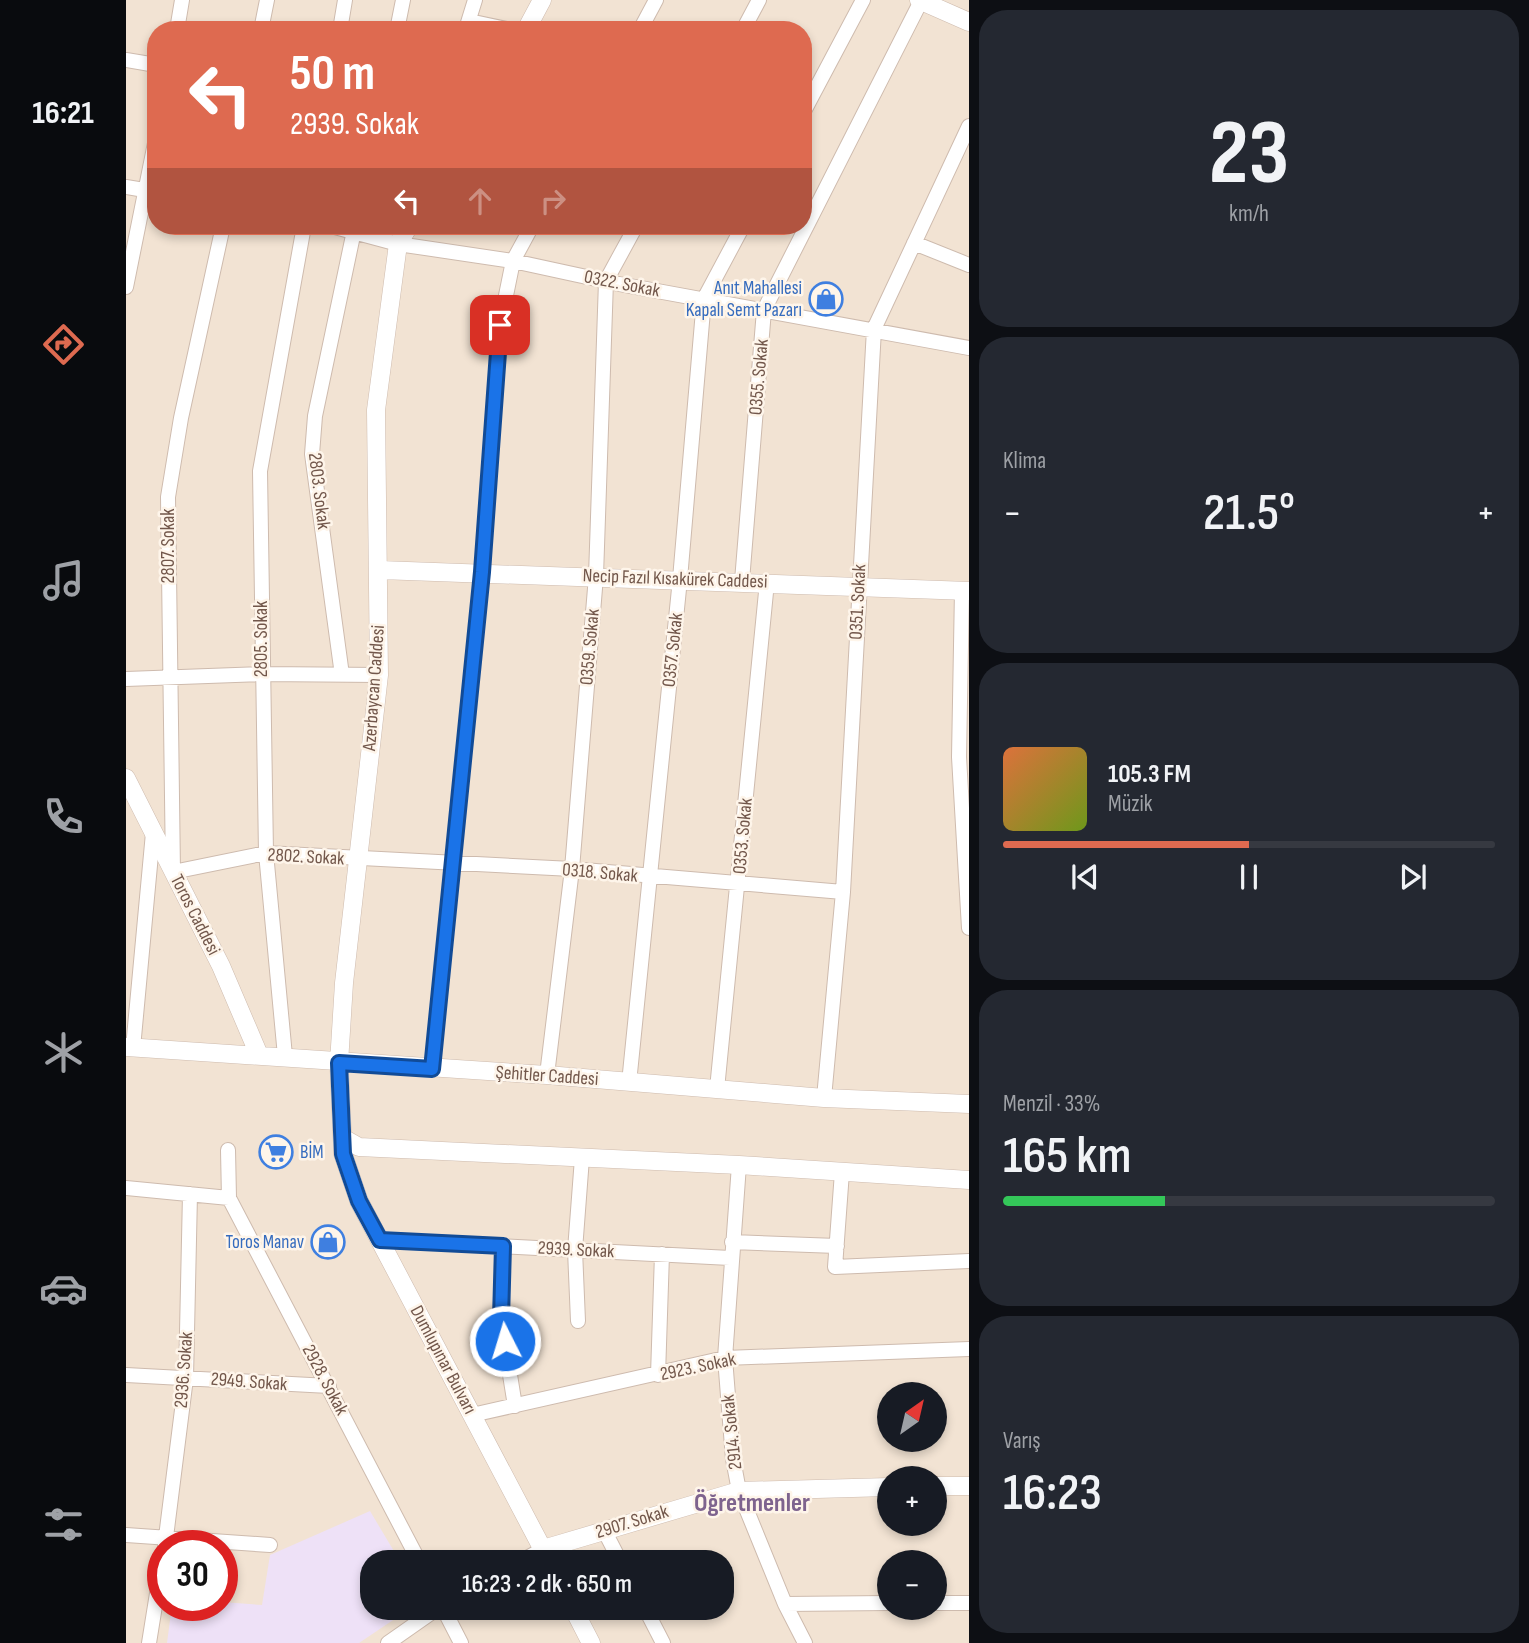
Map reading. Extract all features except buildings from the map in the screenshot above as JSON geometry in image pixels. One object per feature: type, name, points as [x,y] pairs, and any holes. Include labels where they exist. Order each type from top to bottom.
[{"type":"street","points":[[178,21],[182,0]]},
{"type":"street","points":[[263,21],[267,0]]},
{"type":"street","points":[[342,21],[345,0]]},
{"type":"street","points":[[398,21],[402,0]]},
{"type":"street","points":[[469,21],[475,0]]},
{"type":"street","points":[[531,21],[542,0]]},
{"type":"street","points":[[645,21],[656,0]]},
{"type":"street","points":[[748,21],[759,0]]},
{"type":"street","points":[[812,96],[863,0]]},
{"type":"street","points":[[920,1],[969,22]]},
{"type":"street","name":"0355. Sokak","points":[[812,215],[920,1]]},
{"type":"street","points":[[126,60],[147,64]]},
{"type":"street","name":"0351. Sokak","points":[[824,1098],[843,892],[874,329],[969,126]]},
{"type":"street","points":[[126,187],[147,191]]},
{"type":"street","points":[[126,287],[147,207]]},
{"type":"street","name":"2807. Sokak","points":[[173,872],[167,497],[181,418],[221,235]]},
{"type":"street","name":"2805. Sokak","points":[[285,1056],[265,853],[260,471],[302,235]]},
{"type":"street","name":"2803. Sokak","points":[[342,675],[312,454],[315,416],[354,235]]},
{"type":"street","name":"0322. Sokak","points":[[374,235],[398,244],[513,261],[606,281],[969,348]]},
{"type":"street","name":"Azerbaycan Caddesi","points":[[343,1146],[339,1063],[357,860],[379,675],[380,570],[376,410],[398,244],[404,235]]},
{"type":"street","points":[[432,1069],[455,864],[482,572],[500,325],[513,261],[527,235]]},
{"type":"street","name":"0359. Sokak","points":[[547,1074],[572,869],[596,576],[606,281],[631,235]]},
{"type":"street","name":"0357. Sokak","points":[[629,1083],[680,579],[705,299],[738,235]]},
{"type":"street","name":"0355. Sokak","points":[[742,581],[764,310],[802,235]]},
{"type":"street","points":[[914,243],[969,265]]},
{"type":"street","name":"Necip Fazıl Kısakürek Caddesi","points":[[380,570],[965,590]]},
{"type":"street","name":"0353. Sokak","points":[[717,1089],[767,582]]},
{"type":"street","points":[[965,590],[964,757],[969,928]]},
{"type":"street","points":[[126,679],[262,674],[379,675]]},
{"type":"street","name":"Toros Caddesi","points":[[126,778],[221,966],[259,1055]]},
{"type":"street","points":[[129,1047],[153,834]]},
{"type":"street","name":"2802. Sokak","points":[[173,872],[265,853],[357,860]]},
{"type":"street","name":"0318. Sokak","points":[[357,860],[572,869],[843,892]]},
{"type":"street","name":"Şehitler Caddesi","points":[[129,1047],[285,1056],[339,1063],[547,1074],[824,1098],[969,1104]]},
{"type":"street","points":[[343,1146],[739,1165],[969,1180]]},
{"type":"street","name":"Dumlupınar Bulvarı","points":[[343,1146],[359,1201],[543,1550]]},
{"type":"street","name":"2928. Sokak","points":[[228,1150],[229,1198],[413,1550]]},
{"type":"street","points":[[578,1321],[575,1250],[582,1158]]},
{"type":"street","name":"2914. Sokak","points":[[739,1165],[730,1258],[725,1358],[738,1491],[785,1604],[805,1643]]},
{"type":"street","points":[[842,1172],[835,1267],[969,1261]]},
{"type":"street","points":[[126,1188],[229,1198]]},
{"type":"street","name":"2936. Sokak","points":[[167,1530],[186,1378],[190,1194]]},
{"type":"street","name":"2939. Sokak","points":[[380,1240],[730,1258]]},
{"type":"street","points":[[732,1241],[837,1247]]},
{"type":"street","points":[[503,1246],[501,1319],[516,1406]]},
{"type":"street","points":[[658,1375],[662,1254]]},
{"type":"street","name":"2923. Sokak","points":[[472,1415],[725,1358],[969,1349]]},
{"type":"street","name":"2949. Sokak","points":[[126,1375],[329,1386]]},
{"type":"street","points":[[947,1486],[969,1486]]},
{"type":"street","name":"2907. Sokak","points":[[559,1550],[604,1530],[738,1491],[877,1487]]},
{"type":"street","points":[[604,1530],[614,1550]]},
{"type":"street","points":[[126,1535],[147,1539]]},
{"type":"street","points":[[238,1544],[270,1545]]},
{"type":"street","points":[[785,1604],[877,1603]]},
{"type":"street","points":[[947,1603],[969,1603]]},
{"type":"street","points":[[388,1643],[423,1620]]},
{"type":"street","points":[[448,1620],[461,1643]]},
{"type":"street","points":[[579,1620],[591,1643]]},
{"type":"street","points":[[651,1620],[663,1643]]},
{"type":"street","points":[[149,1643],[153,1621]]},
{"type":"shaded area","points":[[126,0],[969,0],[969,1643],[126,1643]]},
{"type":"shaded area","points":[[370,1511],[393,1550],[360,1550],[360,1620],[393,1620],[359,1643],[167,1643],[170,1621],[238,1621],[238,1603],[262,1605],[270,1555]]},
{"type":"place","name":"Anıt Mahallesi Kapalı Semt Pazarı","points":[[826,299]]},
{"type":"place","name":"BİM","points":[[276,1152]]},
{"type":"place","name":"Toros Manav","points":[[328,1242]]},
{"type":"district","name":"Öğretmenler","points":[[752,1503]]},
{"type":"route","points":[[500,325],[482,572],[455,864],[432,1069],[339,1063],[343,1154],[359,1201],[380,1240],[503,1246],[501,1319],[505,1341]]}]
